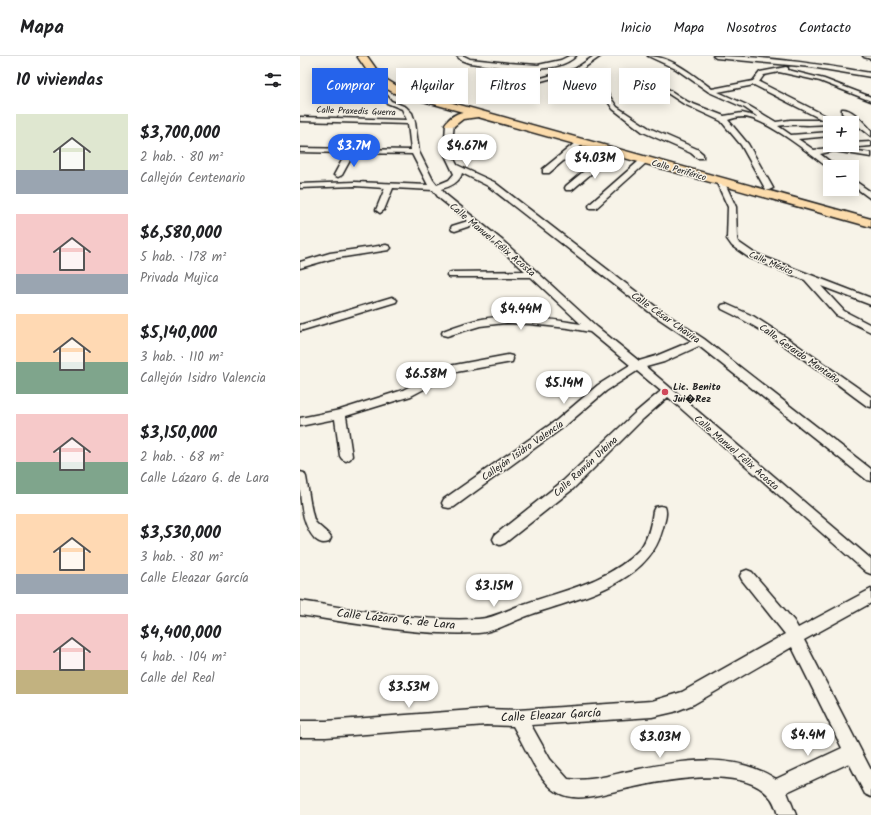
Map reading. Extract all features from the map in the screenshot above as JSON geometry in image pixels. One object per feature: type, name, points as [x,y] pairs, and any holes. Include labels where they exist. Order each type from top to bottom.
[{"type":"highway","name":"Calle Periférico","points":[[362,56],[370,68]]},
{"type":"highway","name":"Calle Periférico","points":[[388,73],[400,82],[434,94],[871,216]]},
{"type":"highway","points":[[441,104],[446,109],[450,124],[460,116],[477,114]]},
{"type":"highway","name":"Calle Periférico","points":[[443,104],[871,223]]},
{"type":"highway","points":[[545,132],[551,137],[642,163],[656,166],[667,166]]},
{"type":"street","points":[[460,56],[469,61],[542,67],[565,62],[573,56]]},
{"type":"street","points":[[580,68],[598,56]]},
{"type":"street","points":[[651,56],[678,68],[711,91],[747,107],[823,160]]},
{"type":"street","points":[[716,56],[811,65],[871,75]]},
{"type":"street","points":[[866,56],[871,57]]},
{"type":"street","points":[[755,83],[762,73],[811,65]]},
{"type":"street","points":[[779,70],[806,75],[834,84],[871,100]]},
{"type":"street","points":[[800,79],[871,100]]},
{"type":"street","points":[[670,93],[686,103],[724,118],[744,116],[772,125],[790,122],[822,122],[827,121],[828,118],[755,83],[711,91]]},
{"type":"street","points":[[834,84],[864,88]]},
{"type":"street","points":[[388,101],[406,111],[411,122]]},
{"type":"street","points":[[611,103],[615,108],[646,130],[694,151],[700,156]]},
{"type":"street","points":[[845,111],[871,134]]},
{"type":"street","points":[[724,118],[744,144],[769,188]]},
{"type":"street","name":"Calle Praxedis Guerra","points":[[300,119],[411,122]]},
{"type":"street","name":"Calle Manuel Félix Acosta","points":[[411,122],[415,152],[429,181],[451,204],[500,243],[593,329],[668,391],[871,568]]},
{"type":"street","points":[[300,186],[343,184],[442,187],[457,177],[458,174],[456,167],[451,162],[447,151],[450,124]]},
{"type":"street","points":[[788,137],[823,134]]},
{"type":"street","points":[[859,145],[871,144]]},
{"type":"street","points":[[546,171],[578,145]]},
{"type":"street","points":[[300,150],[415,152]]},
{"type":"street","points":[[338,175],[351,151]]},
{"type":"street","points":[[812,153],[823,151]]},
{"type":"street","points":[[852,152],[871,155]]},
{"type":"street","points":[[569,188],[610,154]]},
{"type":"street","points":[[593,206],[642,163]]},
{"type":"street","name":"Calle César Chavira","points":[[456,167],[491,184],[656,312],[700,341],[871,476]]},
{"type":"street","name":"Calle México","points":[[720,181],[732,207],[732,239],[735,244],[751,255],[871,302]]},
{"type":"street","points":[[380,210],[390,186]]},
{"type":"street","points":[[859,187],[871,196]]},
{"type":"street","points":[[455,228],[474,222]]},
{"type":"street","points":[[300,265],[330,256],[386,248]]},
{"type":"street","points":[[452,275],[534,274]]},
{"type":"street","points":[[809,279],[840,313],[871,329]]},
{"type":"street","points":[[300,328],[392,300]]},
{"type":"street","name":"Calle Gerardo Montaño","points":[[726,307],[749,318],[783,340],[871,403]]},
{"type":"street","points":[[447,333],[491,321],[512,320],[525,320],[593,329]]},
{"type":"street","name":"Callejón Isidro Valencia","points":[[449,503],[561,423],[602,388],[637,366],[660,359],[700,341]]},
{"type":"street","points":[[300,422],[340,414],[407,393],[453,369],[508,359]]},
{"type":"street","name":"Calle Ramón Urbina","points":[[500,539],[572,481],[633,421],[668,391]]},
{"type":"street","points":[[340,414],[346,456]]},
{"type":"street","points":[[300,477],[308,522],[315,531],[324,538]]},
{"type":"street","name":"Calle Lázaro G. de Lara","points":[[300,608],[424,625],[480,626],[602,582],[630,567],[644,554],[655,534],[660,510]]},
{"type":"street","points":[[747,576],[782,617],[795,637],[871,788]]},
{"type":"street","name":"Calle Eleazar García","points":[[300,729],[326,729],[486,717],[518,718],[652,709],[674,704],[688,698],[871,596]]},
{"type":"street","points":[[518,718],[550,773],[564,787],[584,789],[649,775],[712,768],[739,770],[766,782],[775,789],[787,815]]},
{"type":"street","points":[[775,789],[854,752]]},
{"type":"place","name":"Lic. Benito Jui�Rez","points":[[665,392]]}]
